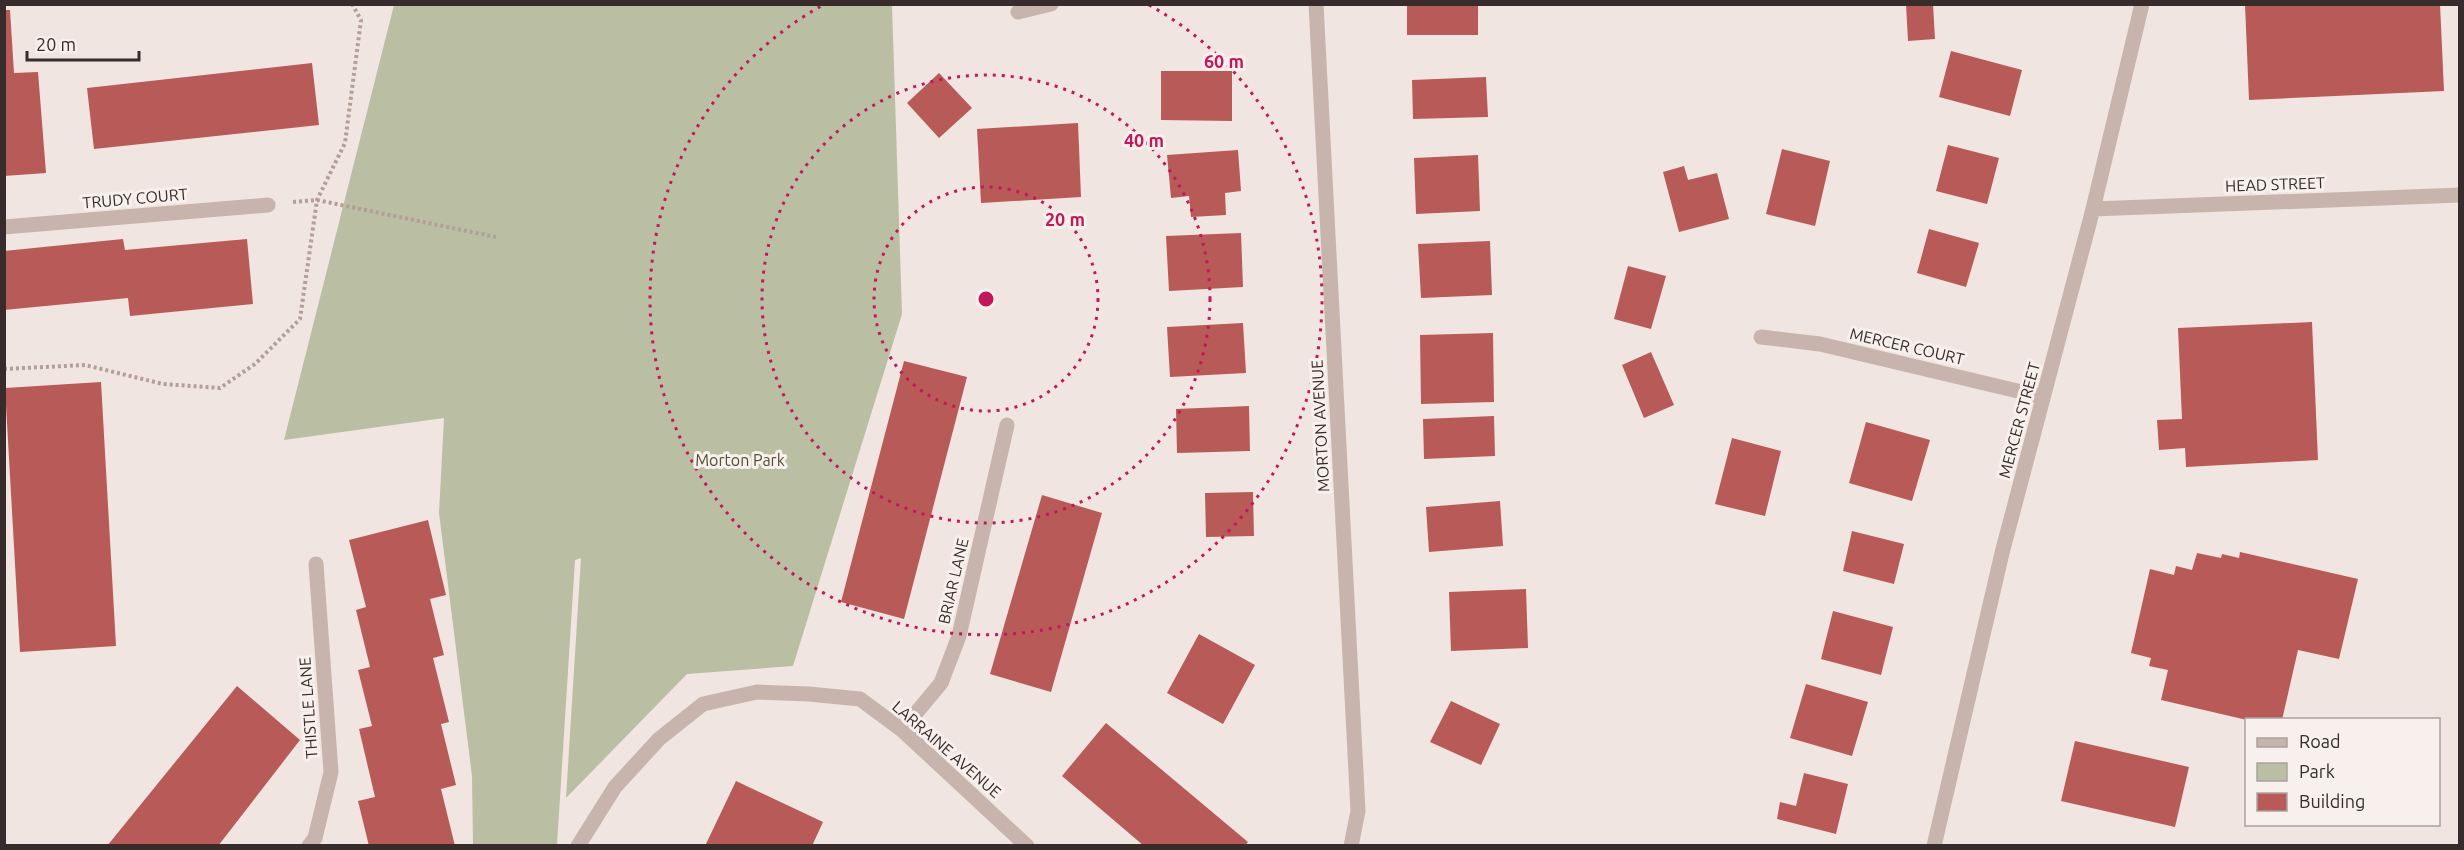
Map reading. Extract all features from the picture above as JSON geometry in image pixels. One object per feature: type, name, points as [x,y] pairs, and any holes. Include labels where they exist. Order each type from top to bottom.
[{"type":"street","points":[[1018,12],[1051,4]]},
{"type":"street","name":"MORTON AVENUE","points":[[1316,4],[1358,811],[1351,846]]},
{"type":"street","name":"MERCER STREET","points":[[1934,846],[2002,553],[2093,210],[2142,4]]},
{"type":"street","name":"HEAD STREET","points":[[2093,210],[2460,195]]},
{"type":"street","name":"TRUDY COURT","points":[[4,227],[268,205]]},
{"type":"street","name":"MERCER COURT","points":[[1761,337],[1820,344],[2043,397]]},
{"type":"street","name":"BRIAR LANE","points":[[902,730],[941,683],[959,636],[1007,425]]},
{"type":"street","name":"THISTLE LANE","points":[[309,846],[315,838],[331,772],[316,564]]},
{"type":"street","name":"LARRAINE AVENUE","points":[[578,846],[615,787],[658,739],[703,704],[757,692],[860,699],[902,730],[1027,846]]},
{"type":"path","points":[[4,369],[85,364],[163,384],[220,388],[255,364],[300,319],[317,200],[345,143],[361,20],[352,4]]},
{"type":"path","points":[[317,200],[496,237]]},
{"type":"green space","name":"Morton Park","points":[[394,5],[892,5],[902,314],[793,666],[687,674],[566,798],[581,558],[575,560],[557,845],[473,845],[472,776],[439,513],[444,418],[284,440]]},
{"type":"building","points":[[1407,4],[1478,4],[1478,35],[1407,35]]},
{"type":"building","points":[[1906,4],[1933,4],[1935,39],[1908,41]]},
{"type":"building","points":[[2245,4],[2440,4],[2444,91],[2249,100]]},
{"type":"building","points":[[4,10],[10,10],[14,73],[38,72],[46,173],[4,176]]},
{"type":"building","points":[[1951,51],[2022,70],[2010,116],[1939,97]]},
{"type":"building","points":[[312,63],[319,125],[94,149],[87,88]]},
{"type":"building","points":[[1161,71],[1232,71],[1232,121],[1161,120]]},
{"type":"building","points":[[939,73],[972,108],[939,138],[907,103]]},
{"type":"building","points":[[1486,77],[1488,117],[1413,119],[1412,80]]},
{"type":"building","points":[[1078,123],[1081,197],[981,203],[977,129]]},
{"type":"building","points":[[1948,145],[1999,158],[1987,204],[1936,191]]},
{"type":"building","points":[[1782,149],[1830,161],[1815,226],[1766,214]]},
{"type":"building","points":[[1238,150],[1241,191],[1225,193],[1226,215],[1191,217],[1189,196],[1171,198],[1167,155]]},
{"type":"building","points":[[1478,155],[1480,211],[1416,214],[1414,158]]},
{"type":"building","points":[[1684,166],[1688,180],[1717,173],[1729,219],[1679,232],[1663,172]]},
{"type":"building","points":[[1929,229],[1979,243],[1966,287],[1917,273]]},
{"type":"building","points":[[1241,233],[1243,287],[1169,291],[1166,236]]},
{"type":"building","points":[[123,239],[125,250],[247,239],[253,304],[130,316],[128,298],[4,310],[4,251]]},
{"type":"building","points":[[1490,241],[1492,295],[1421,298],[1418,244]]},
{"type":"building","points":[[1628,266],[1666,276],[1651,329],[1614,319]]},
{"type":"building","points":[[2312,322],[2318,460],[2186,467],[2185,448],[2159,450],[2157,420],[2182,419],[2178,328]]},
{"type":"building","points":[[1243,323],[1246,373],[1170,377],[1167,327]]},
{"type":"building","points":[[1493,333],[1494,402],[1421,404],[1420,335]]},
{"type":"building","points":[[1651,352],[1674,405],[1644,418],[1622,365]]},
{"type":"building","points":[[904,361],[967,377],[904,619],[841,602]]},
{"type":"building","points":[[101,382],[116,646],[20,652],[5,388]]},
{"type":"building","points":[[1249,406],[1250,451],[1177,453],[1176,409]]},
{"type":"building","points":[[1494,416],[1495,456],[1424,459],[1423,419]]},
{"type":"building","points":[[1866,422],[1930,440],[1912,501],[1849,483]]},
{"type":"building","points":[[1732,438],[1781,451],[1765,516],[1715,504]]},
{"type":"building","points":[[1253,492],[1254,536],[1206,537],[1205,493]]},
{"type":"building","points":[[1042,495],[1102,513],[1051,692],[990,674]]},
{"type":"building","points":[[1500,501],[1503,546],[1429,552],[1426,507]]},
{"type":"building","points":[[428,520],[446,595],[430,599],[444,655],[433,658],[449,722],[441,724],[456,785],[441,789],[455,846],[369,846],[358,801],[375,797],[359,729],[372,726],[358,670],[370,667],[356,610],[366,607],[349,540]]},
{"type":"building","points":[[1852,531],[1904,544],[1894,584],[1843,571]]},
{"type":"building","points":[[2240,552],[2358,579],[2339,659],[2298,650],[2282,718],[2245,720],[2161,700],[2168,670],[2149,666],[2151,658],[2131,653],[2150,569],[2174,575],[2176,566],[2192,570],[2197,553],[2221,558],[2222,554],[2239,558]]},
{"type":"building","points":[[1526,589],[1528,648],[1451,651],[1449,592]]},
{"type":"building","points":[[1833,611],[1893,627],[1881,675],[1821,659]]},
{"type":"building","points":[[1199,634],[1255,665],[1223,724],[1167,693]]},
{"type":"building","points":[[1806,684],[1868,702],[1852,756],[1790,738]]},
{"type":"building","points":[[237,686],[300,740],[218,846],[107,846]]},
{"type":"building","points":[[1451,701],[1500,724],[1481,765],[1430,742]]},
{"type":"building","points":[[1106,723],[1248,842],[1245,846],[1144,846],[1062,776]]},
{"type":"building","points":[[2075,741],[2189,767],[2175,827],[2061,801]]},
{"type":"building","points":[[1804,773],[1848,784],[1836,834],[1777,819],[1780,802],[1796,806]]},
{"type":"building","points":[[736,781],[823,822],[812,846],[705,846]]}]
